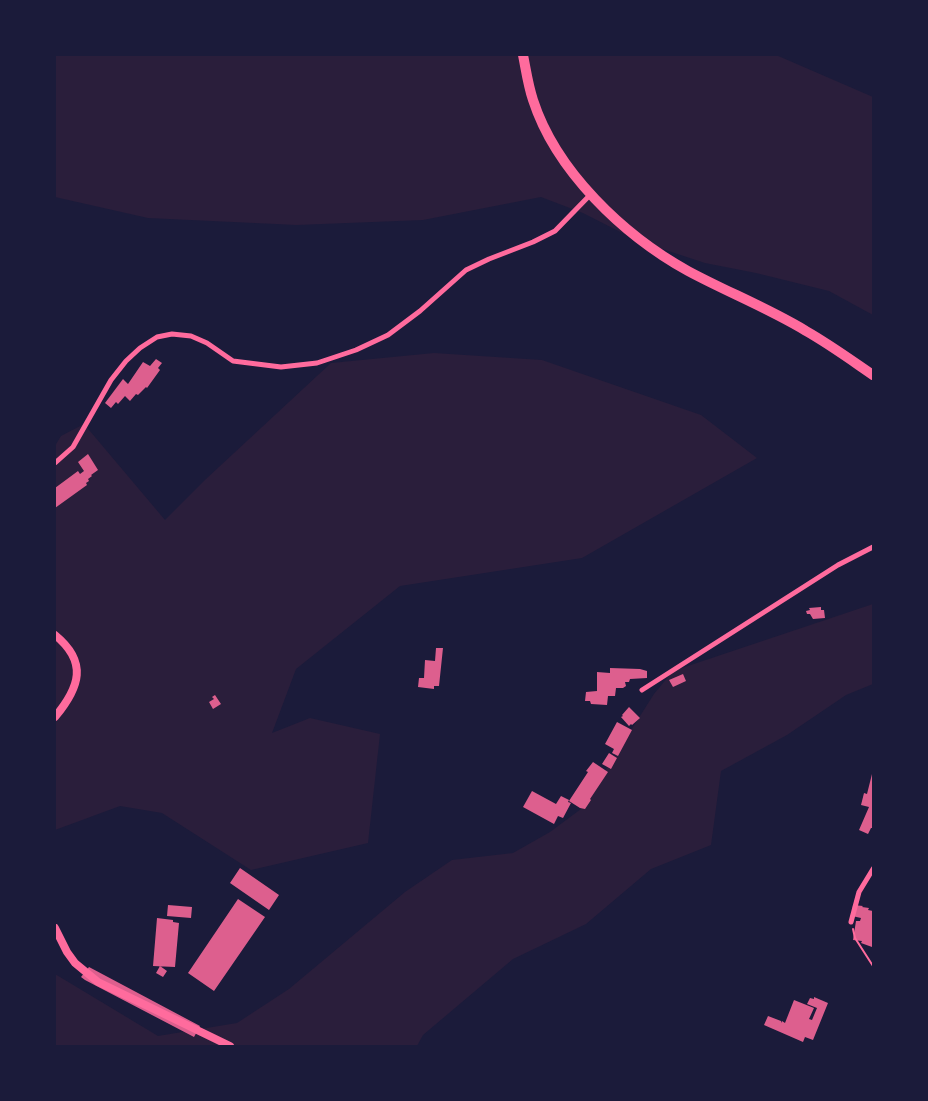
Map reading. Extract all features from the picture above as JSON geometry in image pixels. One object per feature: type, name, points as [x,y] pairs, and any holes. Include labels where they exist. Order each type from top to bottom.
[{"type":"highway","points":[[523,55],[533,100],[545,128],[564,162],[608,212],[634,234],[686,270],[806,330],[873,375]]},
{"type":"street","points":[[55,463],[73,447],[111,380],[126,361],[140,348],[157,337],[172,334],[191,336],[207,343],[233,361],[281,367],[317,363],[356,350],[388,334],[420,311],[466,270],[555,231],[591,194]]},
{"type":"street","points":[[642,690],[838,565],[873,547]]},
{"type":"street","points":[[55,635],[66,644],[74,655],[77,668],[72,692],[55,717]]},
{"type":"street","points":[[851,922],[859,892],[873,869]]},
{"type":"street","points":[[55,928],[75,963],[98,982],[230,1046]]},
{"type":"path","points":[[851,922],[855,938],[873,966]]},
{"type":"shaded area","points":[[55,55],[776,55],[873,97],[873,315],[829,291],[705,263],[638,241],[583,213],[541,197],[423,220],[297,225],[148,218],[55,197]]},
{"type":"shaded area","points":[[434,353],[542,360],[701,415],[757,458],[582,558],[400,586],[296,669],[272,733],[310,718],[380,734],[368,843],[251,870],[162,813],[120,806],[55,830],[55,446],[61,436],[84,424],[165,520],[206,479],[331,363]]},
{"type":"shaded area","points":[[873,604],[873,684],[846,695],[787,735],[721,771],[711,845],[651,869],[586,924],[513,959],[423,1035],[417,1046],[55,1046],[55,974],[158,1036],[237,1023],[289,989],[405,892],[452,860],[513,853],[550,832],[581,809],[654,694],[673,671]]},
{"type":"building","points":[[156,359],[162,363],[158,368],[160,370],[147,388],[138,395],[136,394],[130,401],[125,396],[118,404],[116,402],[111,408],[105,403],[123,379],[128,384],[143,362],[150,366]]},
{"type":"building","points":[[88,454],[98,470],[88,479],[87,485],[55,508],[55,488],[78,471],[80,474],[84,471],[78,462]]},
{"type":"building","points":[[821,607],[821,610],[824,610],[825,618],[813,619],[810,614],[807,614],[806,611],[810,610],[809,608]]},
{"type":"building","points":[[436,648],[443,648],[439,686],[434,686],[434,689],[418,687],[419,678],[424,678],[425,660],[435,661]]},
{"type":"building","points":[[610,668],[640,669],[647,671],[647,678],[630,679],[629,682],[625,682],[626,686],[623,688],[616,688],[615,696],[608,696],[607,705],[591,704],[590,701],[585,701],[586,692],[597,691],[597,672],[610,673]]},
{"type":"building","points":[[683,674],[686,681],[673,687],[669,680]]},
{"type":"building","points":[[215,695],[221,704],[213,709],[209,702],[214,699],[212,697]]},
{"type":"building","points":[[629,707],[640,718],[629,726],[621,717]]},
{"type":"building","points":[[617,722],[632,730],[618,756],[612,753],[614,749],[605,744]]},
{"type":"building","points":[[609,753],[617,758],[611,769],[602,764]]},
{"type":"building","points":[[593,762],[608,772],[585,809],[580,808],[569,801]]},
{"type":"building","points":[[872,774],[873,828],[871,828],[868,834],[859,830],[869,807],[861,805],[864,793],[867,794]]},
{"type":"building","points":[[532,791],[556,804],[561,796],[569,800],[568,802],[571,803],[563,818],[558,816],[554,824],[523,807]]},
{"type":"building","points":[[240,868],[279,895],[269,910],[230,883]]},
{"type":"building","points":[[238,899],[265,917],[214,991],[188,973]]},
{"type":"building","points":[[168,905],[192,907],[191,918],[167,916]]},
{"type":"building","points":[[853,905],[863,906],[873,911],[872,947],[861,943],[862,941],[853,940],[856,921],[860,921],[861,918],[852,916]]},
{"type":"building","points":[[157,918],[173,920],[173,922],[179,923],[175,967],[153,966]]},
{"type":"building","points":[[160,966],[167,971],[163,977],[156,973]]},
{"type":"building","points":[[89,967],[200,1026],[194,1037],[85,980],[81,977]]},
{"type":"building","points":[[814,997],[828,1003],[813,1040],[805,1037],[803,1042],[764,1025],[768,1016],[781,1021],[781,1023],[782,1021],[785,1023],[794,1000],[814,1008],[809,1019],[812,1020],[817,1008],[807,1004],[810,998],[814,999]]}]
